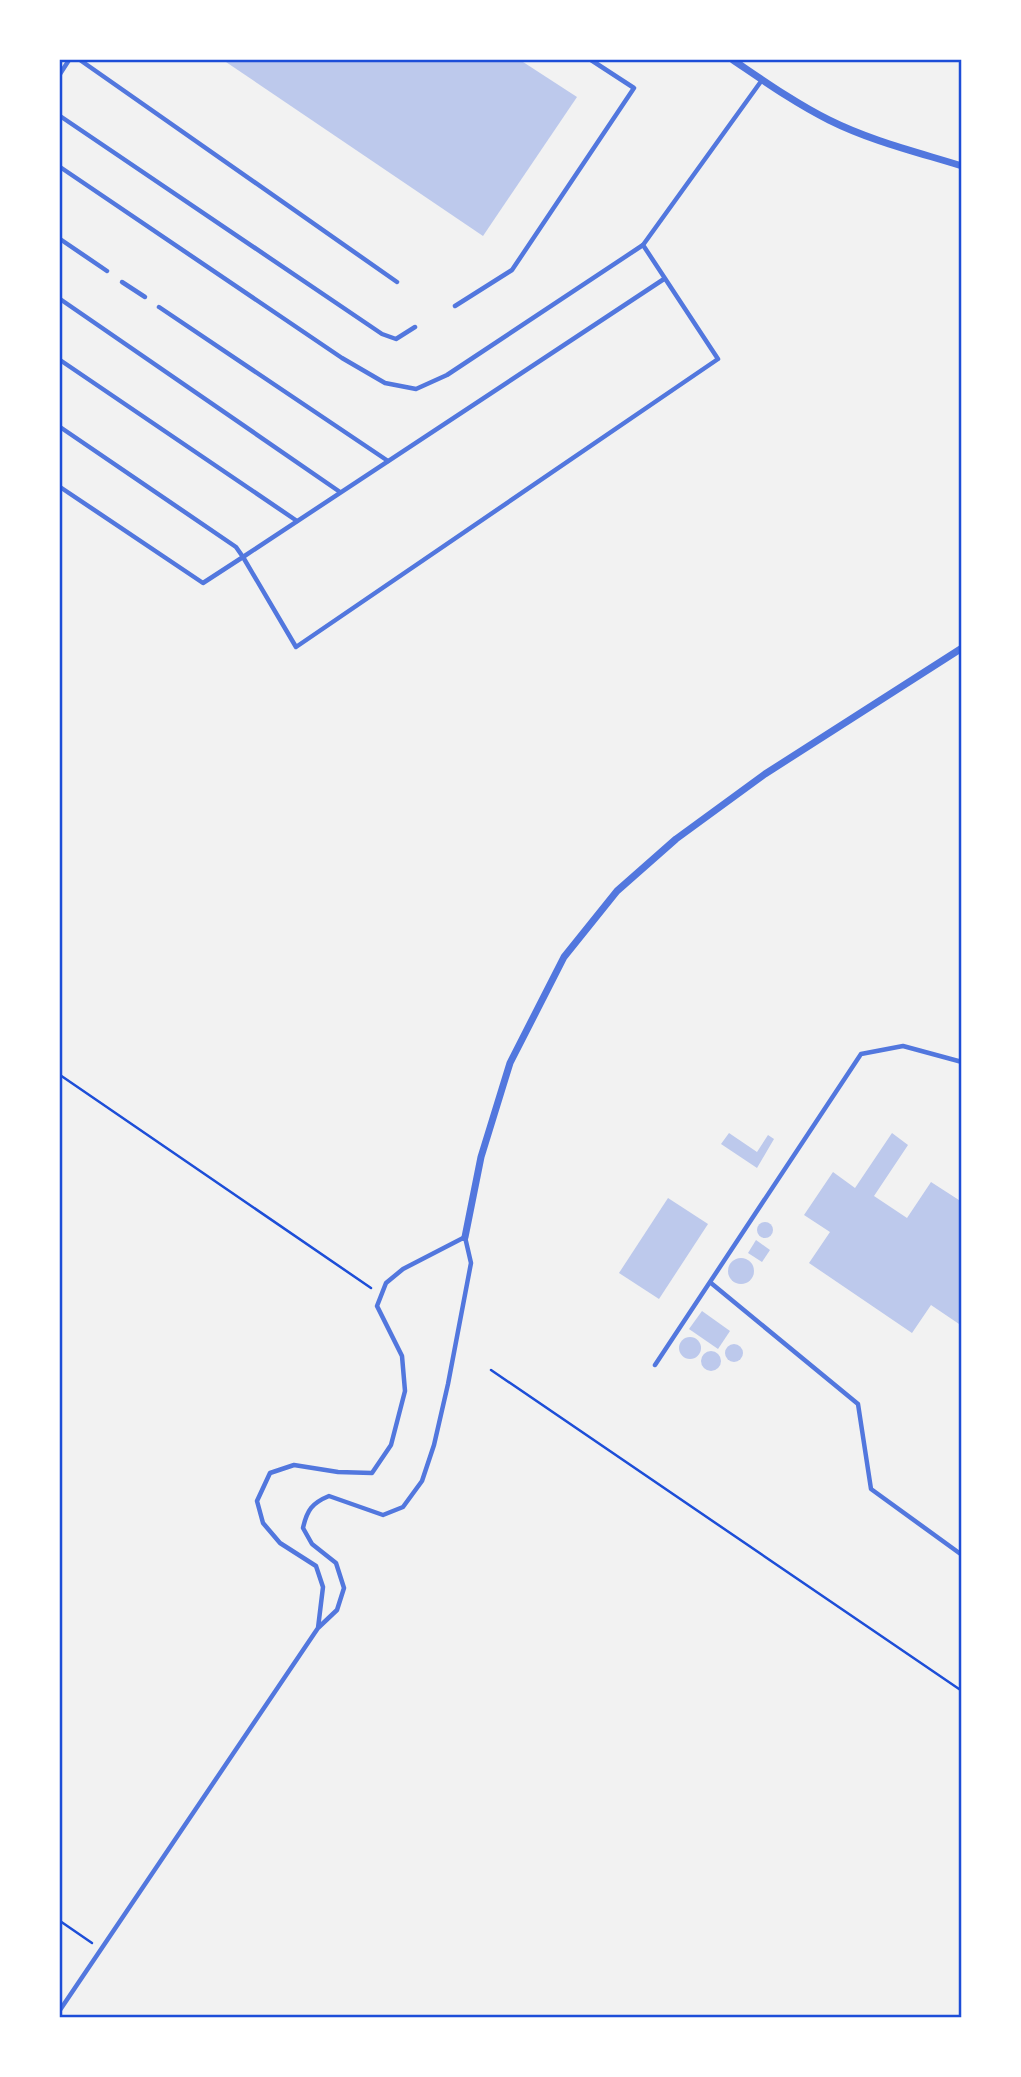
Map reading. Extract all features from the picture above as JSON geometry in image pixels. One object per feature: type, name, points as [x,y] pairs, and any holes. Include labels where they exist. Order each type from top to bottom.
[{"type":"street","points":[[733,60],[786,96],[830,121],[880,142],[961,166]]},
{"type":"street","points":[[465,1237],[481,1157],[510,1063],[564,957],[617,891],[676,839],[765,774],[961,648]]},
{"type":"lane","points":[[60,74],[69,60]]},
{"type":"lane","points":[[80,60],[397,282]]},
{"type":"lane","points":[[455,306],[512,270],[634,88],[592,60]]},
{"type":"lane","points":[[60,167],[342,358],[385,383],[416,389],[447,375],[643,246],[762,80]]},
{"type":"lane","points":[[60,116],[382,334],[396,339],[415,327]]},
{"type":"lane","points":[[60,239],[107,271]]},
{"type":"lane","points":[[60,427],[236,547],[296,647],[718,359],[643,246]]},
{"type":"lane","points":[[60,487],[203,583],[664,279]]},
{"type":"lane","points":[[122,282],[145,297]]},
{"type":"lane","points":[[60,299],[340,492]]},
{"type":"lane","points":[[159,307],[388,461]]},
{"type":"lane","points":[[60,360],[297,521]]},
{"type":"lane","points":[[655,1366],[861,1054],[903,1046],[961,1062]]},
{"type":"lane","points":[[60,2010],[317,1628],[337,1610],[344,1588],[336,1563],[312,1544],[303,1528],[306,1514],[314,1502],[329,1496],[383,1515],[403,1507],[422,1481],[448,1384],[471,1263],[465,1237],[403,1269],[386,1283],[377,1306],[402,1356],[405,1391],[391,1445],[372,1473],[338,1472],[294,1465],[270,1473],[257,1501],[263,1523],[279,1543],[316,1566],[323,1587],[317,1628]]},
{"type":"lane","points":[[711,1283],[858,1404],[871,1489],[961,1555]]},
{"type":"path","points":[[60,1075],[371,1288]]},
{"type":"path","points":[[491,1370],[961,1691]]},
{"type":"path","points":[[60,1921],[101,1949]]},
{"type":"building","points":[[223,60],[520,60],[577,97],[483,236]]},
{"type":"building","points":[[729,1133],[757,1152],[768,1135],[774,1139],[757,1168],[721,1144]]},
{"type":"building","points":[[892,1133],[908,1145],[874,1196],[907,1218],[931,1182],[962,1202],[962,1326],[931,1305],[912,1333],[809,1263],[830,1232],[804,1215],[833,1172],[855,1188]]},
{"type":"building","points":[[668,1198],[708,1224],[659,1299],[619,1273]]},
{"type":"building","points":[[762,1222],[768,1222],[773,1230],[771,1236],[762,1238],[757,1233],[757,1227]]},
{"type":"building","points":[[756,1240],[770,1250],[762,1262],[748,1253]]},
{"type":"building","points":[[741,1258],[750,1262],[754,1271],[750,1280],[741,1284],[732,1280],[728,1271],[732,1262]]},
{"type":"building","points":[[702,1311],[730,1331],[718,1349],[689,1329]]},
{"type":"building","points":[[690,1337],[698,1340],[701,1348],[698,1356],[690,1359],[682,1356],[679,1348],[682,1340]]},
{"type":"building","points":[[734,1344],[740,1347],[743,1353],[740,1359],[734,1362],[728,1359],[725,1353],[728,1347]]},
{"type":"building","points":[[711,1351],[718,1354],[721,1361],[718,1368],[711,1371],[704,1368],[701,1361],[704,1354]]}]
